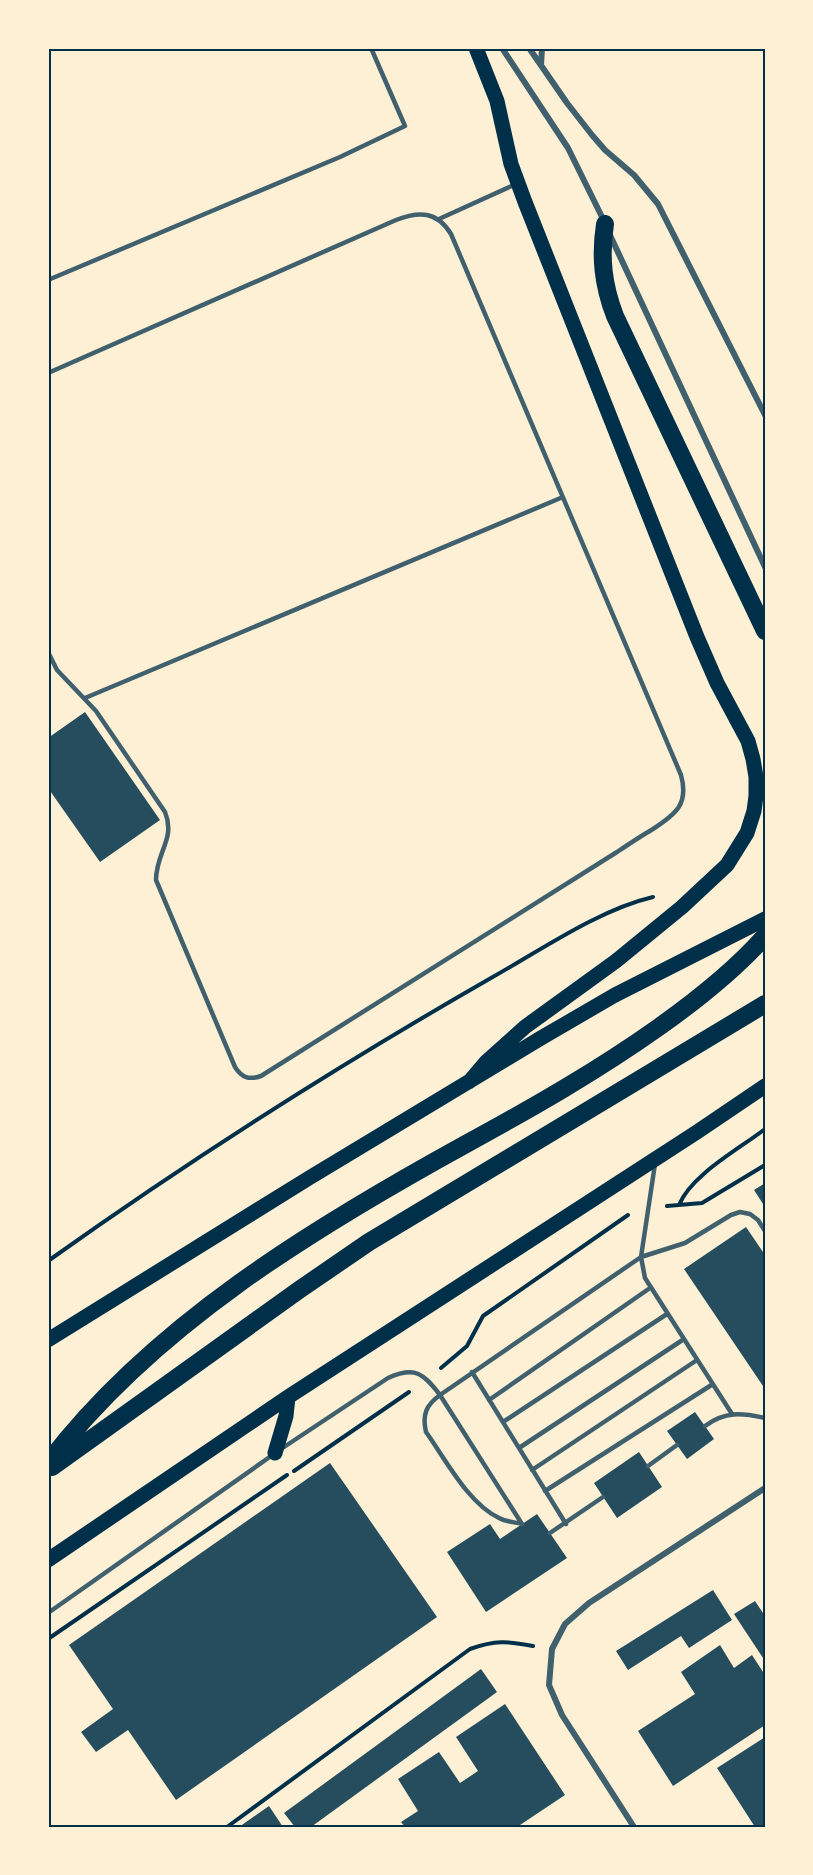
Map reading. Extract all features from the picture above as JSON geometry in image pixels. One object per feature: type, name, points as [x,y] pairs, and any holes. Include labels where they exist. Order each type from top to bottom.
[{"type":"highway","points":[[605,224],[602,247],[603,271],[607,294],[615,316],[765,631]]},
{"type":"highway","points":[[48,1463],[70,1434],[146,1356],[253,1275],[392,1185],[574,1084],[675,1015],[746,958],[765,936]]},
{"type":"highway","points":[[48,1470],[369,1242],[765,1004]]},
{"type":"main road","points":[[469,1082],[486,1062],[525,1027],[582,987],[641,941],[727,865],[747,833],[756,796],[755,768],[748,741],[717,683],[693,628],[518,183],[497,101],[476,48]]},
{"type":"main road","points":[[48,1340],[309,1178],[615,995],[765,919]]},
{"type":"main road","points":[[48,1560],[288,1397],[765,1086]]},
{"type":"main road","points":[[275,1453],[286,1416],[288,1397]]},
{"type":"street","points":[[502,48],[568,148],[765,567]]},
{"type":"street","points":[[529,48],[604,150],[640,182],[658,204],[765,415]]},
{"type":"street","points":[[541,66],[542,48]]},
{"type":"street","points":[[634,1827],[562,1715],[549,1685],[552,1649],[565,1624],[589,1603],[765,1488]]},
{"type":"lane","points":[[48,280],[340,157],[405,126],[371,48]]},
{"type":"lane","points":[[439,219],[518,183]]},
{"type":"lane","points":[[48,373],[396,220],[422,213],[439,219],[451,234],[681,775],[684,787],[683,799],[678,810],[670,818],[261,1077],[245,1078],[235,1067],[156,880],[158,858],[169,831],[165,812],[85,698],[57,670],[48,652]]},
{"type":"lane","points":[[85,698],[563,497]]},
{"type":"lane","points":[[655,1159],[641,1257],[645,1278],[732,1414]]},
{"type":"lane","points":[[48,1613],[275,1453],[388,1378],[403,1372],[418,1373],[428,1379],[440,1395],[522,1524],[501,1519],[481,1507],[466,1489],[426,1431],[424,1421],[431,1401],[440,1395],[472,1372],[641,1257],[685,1243],[730,1215],[740,1212],[750,1214],[758,1220],[765,1231]]},
{"type":"lane","points":[[489,1400],[650,1288]]},
{"type":"lane","points":[[503,1422],[667,1314]]},
{"type":"lane","points":[[519,1448],[684,1339]]},
{"type":"lane","points":[[532,1470],[697,1360]]},
{"type":"lane","points":[[472,1372],[566,1524]]},
{"type":"lane","points":[[545,1491],[713,1384]]},
{"type":"lane","points":[[705,1426],[719,1417],[732,1414],[743,1413],[765,1418]]},
{"type":"lane","points":[[648,1466],[677,1445]]},
{"type":"lane","points":[[550,1533],[603,1497]]},
{"type":"path","points":[[48,1261],[184,1167],[320,1081],[458,998],[598,918],[623,907],[656,897]]},
{"type":"path","points":[[679,1205],[683,1195],[698,1179],[765,1130]]},
{"type":"path","points":[[227,1827],[470,1649],[490,1642],[512,1642],[552,1649]]},
{"type":"building","points":[[85,712],[160,820],[100,862],[48,788],[48,738]]},
{"type":"building","points":[[765,1183],[765,1207],[754,1190]]},
{"type":"building","points":[[746,1227],[765,1255],[765,1389],[684,1269]]},
{"type":"building","points":[[695,1412],[714,1439],[687,1459],[667,1431]]},
{"type":"building","points":[[639,1452],[662,1487],[617,1518],[594,1483]]},
{"type":"building","points":[[330,1463],[437,1617],[176,1800],[128,1730],[96,1752],[81,1732],[113,1709],[69,1645]]},
{"type":"building","points":[[537,1514],[567,1558],[486,1612],[447,1552],[490,1524],[500,1539]]},
{"type":"building","points":[[713,1590],[732,1620],[689,1648],[681,1636],[628,1670],[616,1651]]},
{"type":"building","points":[[755,1601],[765,1616],[765,1661],[734,1614]]},
{"type":"building","points":[[720,1645],[734,1668],[752,1655],[765,1675],[765,1725],[673,1786],[638,1731],[695,1694],[681,1672]]},
{"type":"building","points":[[481,1669],[497,1692],[311,1827],[295,1827],[284,1813]]},
{"type":"building","points":[[505,1704],[565,1795],[517,1827],[405,1827],[401,1822],[418,1811],[398,1779],[439,1752],[460,1783],[478,1771],[456,1737]]},
{"type":"building","points":[[765,1737],[765,1827],[755,1827],[717,1768]]},
{"type":"building","points":[[269,1806],[283,1827],[239,1827]]}]
